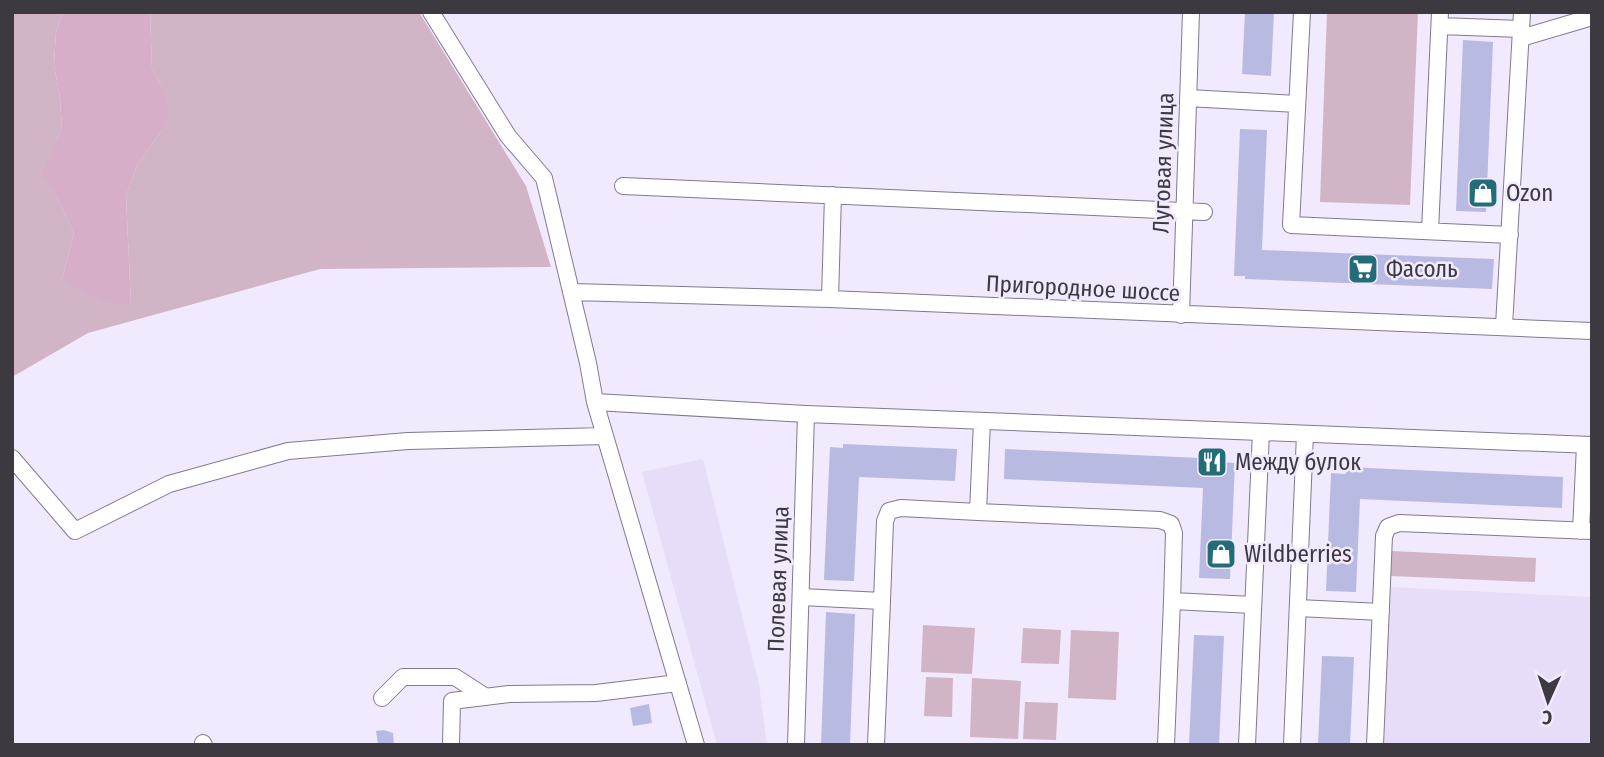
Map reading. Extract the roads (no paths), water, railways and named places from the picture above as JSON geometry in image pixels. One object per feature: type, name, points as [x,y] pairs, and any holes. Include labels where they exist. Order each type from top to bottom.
[{"type":"street","points":[[431,12],[508,136],[544,178],[604,436],[696,745]]},
{"type":"street","name":"Луговая улица","points":[[1181,315],[1191,12]]},
{"type":"street","points":[[1302,12],[1291,225],[1510,235]]},
{"type":"street","points":[[1504,326],[1522,12]]},
{"type":"street","points":[[1430,231],[1440,19],[1521,34],[1592,16]]},
{"type":"street","points":[[1188,98],[1297,104]]},
{"type":"street","points":[[623,186],[1204,212]]},
{"type":"street","points":[[830,299],[833,195]]},
{"type":"street","name":"Пригородное шоссе","points":[[572,292],[830,299],[1592,331]]},
{"type":"street","points":[[595,402],[806,414],[1588,445],[1586,531],[1399,523],[1388,527],[1384,536],[1375,745]]},
{"type":"street","name":"Полевая улица","points":[[796,745],[806,414]]},
{"type":"street","points":[[978,512],[982,421]]},
{"type":"street","points":[[1247,745],[1261,432]]},
{"type":"street","points":[[1292,745],[1305,434]]},
{"type":"street","points":[[12,458],[75,531],[169,484],[288,451],[408,441],[604,436]]},
{"type":"street","points":[[876,745],[885,521],[889,511],[901,508],[1149,520],[1171,524],[1174,533],[1166,745]]},
{"type":"street","points":[[800,597],[881,601]]},
{"type":"street","points":[[1172,601],[1253,605]]},
{"type":"street","points":[[1298,608],[1381,612]]},
{"type":"street","points":[[382,698],[403,677],[455,677],[486,696]]},
{"type":"street","points":[[451,745],[452,701],[509,694],[596,693],[678,682]]},
{"type":"place","name":"Ozon","points":[[1483,193]]},
{"type":"place","name":"Фасоль","points":[[1363,269]]},
{"type":"place","name":"Между булок","points":[[1212,462]]},
{"type":"place","name":"Wildberries","points":[[1221,554]]}]
